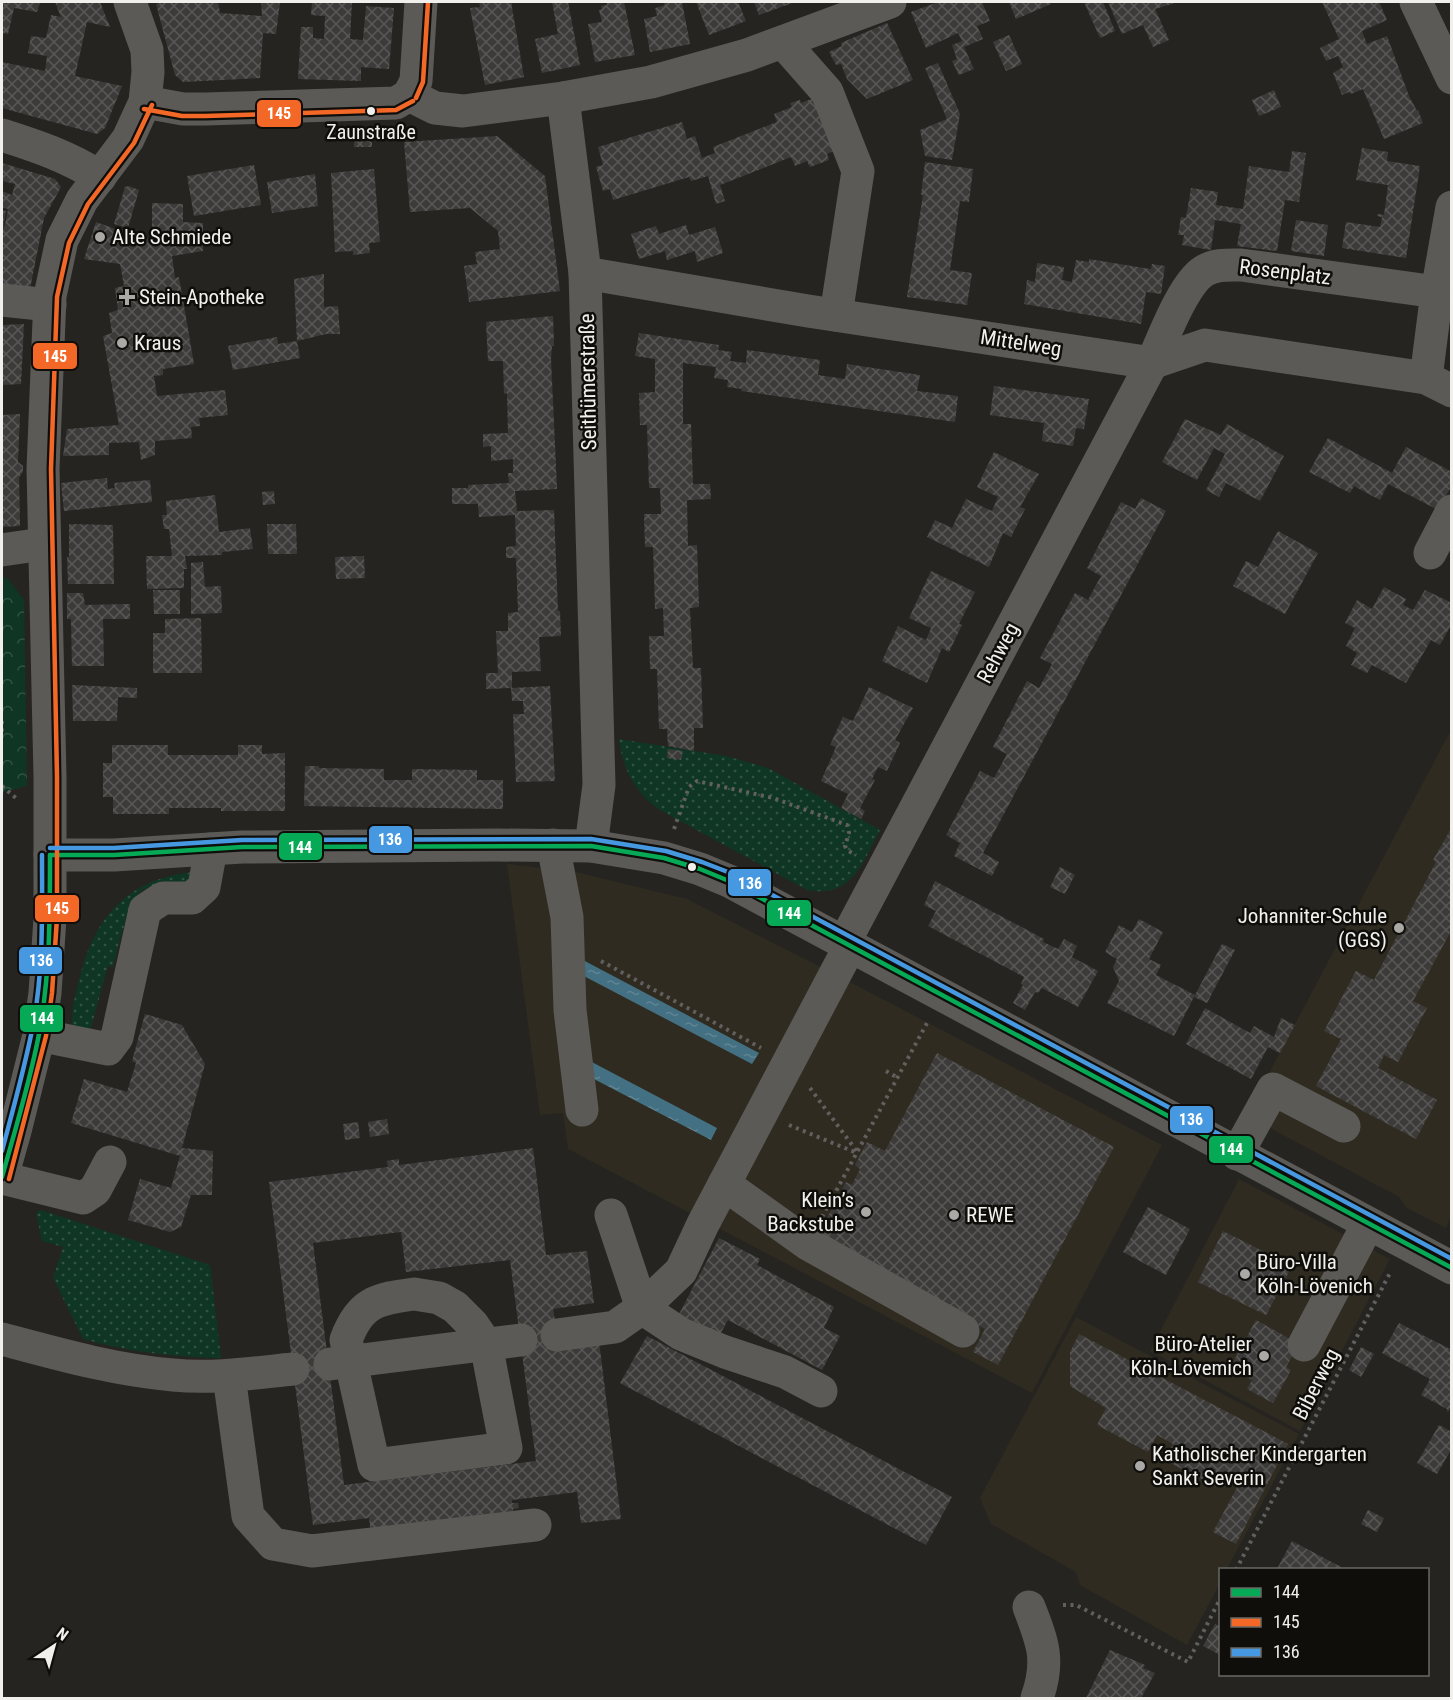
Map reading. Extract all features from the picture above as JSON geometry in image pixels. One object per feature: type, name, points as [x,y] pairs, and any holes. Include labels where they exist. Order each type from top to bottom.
[{"type":"street","points":[[110,1162],[95,1190],[82,1198],[2,1177],[39,1035],[45,993],[50,918],[50,777],[43,469],[50,305],[62,240],[82,200],[128,139],[145,102],[148,72],[147,50],[130,2]]},
{"type":"street","points":[[145,102],[183,109],[396,103],[409,95],[416,81],[421,2]]},
{"type":"street","points":[[409,95],[435,108],[463,111],[563,98],[651,82],[747,55],[890,2]]},
{"type":"street","points":[[1416,2],[1452,78]]},
{"type":"street","points":[[783,42],[827,92],[858,171],[836,315]]},
{"type":"street","name":"Seithümerstraße","points":[[563,98],[585,273],[598,785],[591,846]]},
{"type":"street","points":[[2,135],[50,150],[80,164],[100,177]]},
{"type":"street","points":[[1439,385],[1437,292],[1452,207]]},
{"type":"street","name":"Rosenplatz","points":[[1152,363],[1188,287],[1204,271],[1218,265],[1241,265],[1437,292]]},
{"type":"street","name":"Mittelweg","points":[[585,273],[836,315],[1152,363],[1205,345],[1439,385]]},
{"type":"street","points":[[2,300],[50,305]]},
{"type":"street","name":"Rehweg","points":[[556,1335],[615,1328],[642,1308],[681,1271],[703,1224],[788,1063],[882,871],[1152,363]]},
{"type":"street","points":[[1430,553],[1452,511]]},
{"type":"street","points":[[2,550],[43,544]]},
{"type":"street","points":[[554,845],[567,917],[566,942],[570,1010],[582,1110]]},
{"type":"street","points":[[50,855],[114,855],[242,847],[554,845],[591,846],[664,858],[729,881],[1452,1268]]},
{"type":"street","points":[[39,1035],[108,1049],[117,1037],[146,910],[163,898],[192,898],[204,887],[211,849]]},
{"type":"street","points":[[1237,1154],[1273,1089],[1344,1126]]},
{"type":"street","points":[[724,1185],[808,1244],[963,1331]]},
{"type":"street","points":[[611,1215],[642,1308],[681,1334],[725,1352],[785,1372],[821,1391]]},
{"type":"street","points":[[1305,1345],[1368,1224]]},
{"type":"street","points":[[414,1294],[438,1298],[455,1307],[473,1325],[486,1344],[506,1448],[374,1465],[340,1363],[353,1322],[367,1307],[386,1298],[405,1295],[414,1294]]},
{"type":"street","points":[[2,1339],[110,1367],[174,1376],[229,1376],[293,1369]]},
{"type":"street","points":[[340,1363],[520,1340]]},
{"type":"street","points":[[229,1376],[248,1516],[273,1544],[312,1551],[536,1525]]},
{"type":"street","points":[[1029,1607],[1043,1643],[1044,1679],[1037,1698]]},
{"type":"path","points":[[2,721],[2,734]]},
{"type":"path","points":[[664,858],[689,787],[697,781],[773,798],[847,825],[849,833],[845,846],[847,850],[882,871]]},
{"type":"path","points":[[566,942],[788,1063],[808,1085],[858,1153]]},
{"type":"path","points":[[808,1244],[942,996]]},
{"type":"path","points":[[886,1071],[898,1078]]},
{"type":"path","points":[[762,1111],[858,1153]]},
{"type":"path","name":"Biberweg","points":[[1237,1568],[1406,1244]]},
{"type":"path","points":[[1029,1607],[1076,1605],[1188,1662],[1219,1603]]},
{"type":"shaded area","name":"Johanniter-Schule (GGS)","points":[[1451,730],[1451,1217],[1446,1228],[1407,1208],[1399,1197],[1268,1127],[1241,1126]]},
{"type":"shaded area","points":[[507,864],[576,872],[687,899],[1162,1145],[1032,1393],[568,1149],[563,1113],[540,1115]]},
{"type":"shaded area","points":[[1239,1179],[1390,1259],[1300,1431],[1150,1351]]},
{"type":"shaded area","name":"Katholischer Kindergarten Sankt Severin","points":[[1076,1317],[1299,1434],[1228,1568],[1219,1568],[1219,1585],[1187,1645],[1080,1585],[1076,1572],[991,1524],[980,1498]]},
{"type":"green space","points":[[2,576],[9,580],[24,600],[27,786],[2,792]]},
{"type":"green space","points":[[619,739],[726,756],[768,768],[880,830],[861,865],[845,883],[835,889],[807,890],[649,802],[631,778],[623,760]]},
{"type":"green space","points":[[194,872],[189,884],[154,886],[143,890],[138,895],[124,925],[113,967],[108,966],[89,1035],[72,1026],[74,1001],[80,976],[95,935],[106,918],[133,892],[151,882]]},
{"type":"green space","points":[[41,1210],[210,1265],[221,1358],[152,1353],[83,1339],[53,1278],[63,1247],[42,1241],[36,1213]]},
{"type":"water","points":[[581,959],[759,1053],[752,1064],[578,973]]},
{"type":"water","points":[[588,1060],[717,1128],[711,1140],[592,1078]]},
{"type":"building","points":[[2,2],[40,2],[37,12],[14,8],[8,34],[2,33]]},
{"type":"building","points":[[55,2],[100,2],[110,27],[87,22],[75,76],[122,86],[105,128],[97,134],[2,108],[2,62],[45,71],[47,56],[28,53],[31,36],[46,38],[51,15],[61,17]]},
{"type":"building","points":[[218,2],[220,13],[262,16],[261,2],[280,2],[276,34],[263,33],[260,78],[183,82],[175,75],[156,4]]},
{"type":"building","points":[[312,2],[352,2],[350,39],[363,40],[366,6],[394,8],[389,69],[361,67],[361,81],[298,79],[301,27],[313,27],[313,38],[324,39],[325,16],[311,15]]},
{"type":"building","points":[[479,2],[511,2],[524,77],[485,85],[470,8],[480,7]]},
{"type":"building","points":[[552,2],[568,2],[580,65],[542,73],[535,39],[558,34]]},
{"type":"building","points":[[606,2],[624,2],[635,55],[595,62],[588,24],[602,22],[599,10],[602,9],[601,6],[607,5]]},
{"type":"building","points":[[664,2],[682,2],[690,44],[650,52],[644,19],[657,16],[655,8],[665,5]]},
{"type":"building","points":[[696,2],[738,2],[746,21],[709,35]]},
{"type":"building","points":[[754,2],[795,2],[759,15]]},
{"type":"building","points":[[938,2],[982,2],[990,21],[977,26],[983,39],[964,47],[974,69],[959,75],[952,61],[957,59],[952,45],[962,41],[958,33],[926,48],[911,12]]},
{"type":"building","points":[[1009,2],[1050,2],[1051,4],[1016,19]]},
{"type":"building","points":[[1084,2],[1103,2],[1115,31],[1100,38]]},
{"type":"building","points":[[1108,2],[1178,2],[1155,9],[1169,40],[1153,47],[1143,25],[1122,34]]},
{"type":"building","points":[[1322,2],[1379,2],[1387,20],[1362,31],[1367,44],[1387,36],[1409,96],[1423,123],[1384,139],[1363,89],[1342,95],[1333,73],[1343,67],[1338,56],[1326,61],[1320,48],[1339,39]]},
{"type":"building","points":[[887,23],[913,80],[867,99],[847,79],[841,64],[836,65],[829,52],[842,46],[841,43]]},
{"type":"building","points":[[1009,35],[1022,64],[1006,71],[993,42]]},
{"type":"building","points":[[938,63],[960,114],[952,160],[925,156],[920,130],[947,119],[925,68]]},
{"type":"building","points":[[1274,90],[1281,107],[1259,116],[1252,100]]},
{"type":"building","points":[[819,96],[840,148],[827,154],[829,160],[810,167],[807,161],[795,166],[791,157],[720,185],[725,201],[716,204],[708,176],[691,181],[689,177],[613,200],[610,189],[603,191],[596,167],[603,165],[598,147],[682,122],[687,139],[695,136],[702,158],[715,153],[713,147],[777,122],[774,114],[792,107],[790,103],[800,100],[801,103]]},
{"type":"building","points":[[497,136],[545,176],[560,291],[469,302],[464,266],[477,264],[475,252],[500,249],[498,231],[470,208],[410,212],[404,142]]},
{"type":"building","points":[[354,141],[372,141],[372,147],[354,147]]},
{"type":"building","points":[[1362,148],[1388,152],[1387,161],[1420,166],[1406,258],[1342,248],[1346,222],[1380,227],[1382,217],[1377,216],[1378,214],[1384,215],[1388,185],[1356,180]]},
{"type":"building","points":[[1292,151],[1306,153],[1299,202],[1285,200],[1277,251],[1237,246],[1241,224],[1215,220],[1211,250],[1182,245],[1184,235],[1178,235],[1181,217],[1186,218],[1191,188],[1218,192],[1216,205],[1243,209],[1249,166],[1289,172]]},
{"type":"building","points":[[925,162],[973,169],[969,202],[960,201],[950,270],[972,273],[967,305],[907,297],[923,195],[921,195]]},
{"type":"building","points":[[2,163],[55,179],[61,187],[44,218],[29,294],[2,292],[2,210],[6,211],[3,227],[8,209],[2,207],[2,191],[12,195],[15,184],[2,181]]},
{"type":"building","points":[[254,165],[261,205],[194,216],[187,176]]},
{"type":"building","points":[[374,169],[380,242],[369,243],[370,253],[353,255],[353,251],[335,252],[331,173]]},
{"type":"building","points":[[315,174],[318,206],[272,213],[267,182]]},
{"type":"building","points":[[129,186],[139,190],[128,228],[114,224],[125,187]]},
{"type":"building","points":[[152,203],[183,204],[183,222],[203,223],[203,251],[172,256],[175,278],[179,277],[194,364],[163,369],[163,375],[154,376],[157,396],[225,390],[228,415],[199,418],[200,426],[191,427],[192,438],[155,441],[155,455],[141,460],[139,442],[109,443],[109,455],[63,456],[67,429],[119,425],[103,336],[112,333],[109,313],[118,310],[115,288],[124,286],[120,264],[84,259],[96,222],[121,231],[121,234],[152,239]]},
{"type":"building","points":[[1296,220],[1328,225],[1324,256],[1291,251]]},
{"type":"building","points":[[686,225],[689,235],[715,227],[723,253],[697,262],[695,251],[667,260],[665,251],[639,259],[631,234],[656,226],[659,234]]},
{"type":"building","points":[[1089,259],[1150,269],[1152,264],[1165,266],[1161,294],[1146,292],[1141,324],[1024,304],[1027,280],[1035,282],[1037,263],[1064,267],[1062,280],[1072,282],[1076,260],[1089,262]]},
{"type":"building","points":[[324,274],[324,307],[338,306],[340,334],[326,334],[297,341],[294,279]]},
{"type":"building","points":[[553,316],[554,346],[552,346],[551,359],[557,489],[515,491],[517,511],[554,510],[561,636],[539,637],[541,671],[512,672],[512,688],[486,689],[486,673],[498,673],[496,631],[508,631],[508,613],[518,612],[516,558],[506,558],[506,547],[516,546],[515,515],[479,517],[478,504],[452,504],[452,488],[509,483],[508,473],[513,473],[513,459],[491,461],[491,446],[483,447],[483,434],[508,433],[503,361],[488,361],[486,322]]},
{"type":"building","points":[[24,324],[21,384],[2,385],[2,325]]},
{"type":"building","points":[[639,333],[719,345],[718,350],[732,352],[730,361],[746,363],[747,350],[820,360],[818,375],[845,379],[847,364],[920,375],[917,391],[958,396],[955,422],[741,391],[742,389],[727,387],[728,380],[714,378],[716,367],[683,363],[683,424],[691,424],[693,484],[710,484],[711,499],[687,500],[688,546],[697,545],[699,607],[690,608],[693,668],[701,668],[703,728],[694,728],[694,751],[668,746],[667,729],[659,729],[657,669],[650,669],[649,636],[664,636],[663,608],[655,609],[653,547],[645,547],[644,514],[661,514],[660,488],[649,488],[647,425],[640,425],[639,393],[655,392],[655,359],[635,356]]},
{"type":"building","points":[[277,337],[278,344],[297,341],[300,358],[233,370],[228,346]]},
{"type":"building","points":[[994,386],[1089,399],[1084,429],[1076,428],[1073,446],[1042,441],[1044,423],[990,415]]},
{"type":"building","points":[[20,414],[18,462],[23,466],[23,472],[19,477],[20,526],[2,527],[2,415]]},
{"type":"building","points":[[1185,419],[1221,435],[1227,424],[1284,456],[1260,501],[1226,483],[1219,497],[1206,490],[1225,454],[1214,448],[1197,480],[1162,462]]},
{"type":"building","points":[[1328,438],[1392,473],[1406,447],[1452,472],[1452,485],[1438,510],[1388,484],[1380,500],[1354,486],[1350,493],[1309,472]]},
{"type":"building","points":[[994,452],[1039,474],[1020,507],[1025,509],[1011,537],[1003,533],[989,567],[927,537],[935,520],[952,528],[966,499],[992,511],[998,497],[977,487]]},
{"type":"building","points":[[107,478],[108,489],[115,488],[114,483],[150,480],[152,502],[64,511],[61,483]]},
{"type":"building","points":[[274,491],[275,504],[263,505],[262,492]]},
{"type":"building","points":[[215,495],[219,532],[250,528],[253,549],[222,552],[222,555],[185,556],[187,569],[184,569],[184,588],[147,589],[146,556],[172,556],[169,529],[164,529],[162,515],[167,515],[166,501]]},
{"type":"building","points":[[1141,498],[1166,511],[983,853],[999,862],[992,876],[954,856],[960,843],[946,835],[980,771],[994,778],[1007,754],[993,747],[1027,681],[1039,688],[1052,664],[1040,658],[1075,593],[1088,600],[1101,576],[1087,568],[1121,502],[1135,509]]},
{"type":"building","points":[[69,524],[113,525],[114,584],[68,584]]},
{"type":"building","points":[[267,524],[296,524],[297,554],[268,554]]},
{"type":"building","points":[[1278,531],[1318,553],[1285,614],[1233,586],[1246,561],[1258,567]]},
{"type":"building","points":[[364,556],[365,578],[336,579],[335,557]]},
{"type":"building","points":[[203,562],[205,587],[221,586],[222,613],[191,614],[191,563]]},
{"type":"building","points":[[931,571],[975,592],[959,624],[962,625],[949,652],[942,648],[927,683],[882,661],[898,626],[926,640],[931,628],[909,618]]},
{"type":"building","points":[[1384,587],[1406,599],[1403,605],[1413,610],[1425,590],[1452,603],[1452,623],[1440,645],[1431,640],[1406,683],[1372,665],[1367,673],[1351,665],[1357,653],[1346,646],[1355,628],[1345,623],[1357,600],[1372,609]]},
{"type":"building","points":[[153,590],[180,590],[180,614],[154,614]]},
{"type":"building","points":[[67,593],[83,593],[85,605],[130,604],[130,619],[103,619],[104,666],[72,666],[71,619],[67,619]]},
{"type":"building","points":[[201,618],[202,673],[153,673],[153,633],[165,633],[165,619]]},
{"type":"building","points":[[72,685],[137,688],[137,698],[118,697],[117,721],[73,721]]},
{"type":"building","points":[[550,686],[555,781],[516,782],[513,714],[524,714],[523,701],[512,701],[511,688]]},
{"type":"building","points":[[869,687],[913,708],[895,740],[900,743],[887,771],[878,767],[872,779],[875,780],[860,808],[865,811],[861,819],[841,808],[848,794],[821,781],[836,747],[830,745],[843,717],[853,721]]},
{"type":"building","points":[[112,745],[168,745],[168,755],[238,755],[238,745],[262,745],[262,754],[285,753],[285,811],[169,808],[169,814],[113,814],[113,797],[103,797],[103,763],[112,763]]},
{"type":"building","points":[[668,749],[683,751],[681,760],[667,758]]},
{"type":"building","points":[[305,766],[384,769],[384,780],[412,780],[412,769],[477,770],[477,780],[503,780],[503,809],[304,806]]},
{"type":"building","points":[[1452,827],[1452,929],[1413,1001],[1427,1008],[1398,1062],[1384,1055],[1378,1068],[1437,1100],[1416,1139],[1316,1086],[1341,1039],[1324,1031],[1356,971],[1374,980],[1436,862],[1433,860]]},
{"type":"building","points":[[1060,867],[1075,875],[1065,894],[1050,887]]},
{"type":"building","points":[[935,881],[1044,939],[1043,942],[1058,949],[1064,939],[1077,946],[1072,957],[1098,971],[1078,1007],[1042,988],[1038,993],[1035,992],[1025,1010],[1013,1003],[1023,985],[1021,984],[1024,977],[928,926],[936,911],[924,905]]},
{"type":"building","points":[[1139,919],[1163,932],[1149,959],[1161,965],[1156,975],[1195,995],[1222,944],[1235,950],[1207,1003],[1194,997],[1174,1036],[1107,1003],[1119,981],[1113,967],[1117,959],[1105,952],[1119,925],[1132,932]]},
{"type":"building","points":[[1205,1008],[1250,1033],[1254,1026],[1274,1037],[1281,1018],[1295,1025],[1280,1053],[1268,1047],[1251,1079],[1186,1044]]},
{"type":"building","points":[[145,1014],[182,1025],[205,1064],[182,1148],[213,1151],[212,1195],[191,1195],[181,1227],[170,1232],[128,1220],[140,1179],[171,1188],[180,1156],[71,1123],[84,1079],[127,1092],[136,1063],[132,1061]]},
{"type":"building","name":"REWE","points":[[937,1053],[1114,1147],[998,1365],[973,1352],[985,1329],[834,1249],[819,1233],[846,1182],[852,1185],[860,1169],[855,1165],[867,1142],[885,1151]]},
{"type":"building","points":[[387,1119],[389,1134],[370,1137],[368,1122]]},
{"type":"building","points":[[358,1122],[360,1138],[345,1140],[343,1124]]},
{"type":"building","points":[[533,1148],[546,1255],[587,1251],[594,1303],[553,1309],[556,1326],[599,1341],[621,1519],[581,1523],[577,1492],[512,1500],[512,1503],[518,1503],[519,1508],[513,1509],[514,1518],[371,1534],[369,1518],[313,1525],[269,1182],[388,1167],[387,1161],[399,1159],[399,1165]],"holes":[[[401,1232],[406,1272],[510,1260],[536,1461],[344,1485],[313,1243]]]},
{"type":"building","points":[[1148,1207],[1190,1229],[1166,1275],[1123,1252]]},
{"type":"building","name":"Büro-Villa Köln-Lövenich","points":[[1223,1231],[1292,1266],[1266,1315],[1198,1282]]},
{"type":"building","points":[[719,1238],[760,1259],[757,1265],[834,1307],[824,1328],[840,1336],[822,1370],[728,1320],[718,1338],[678,1316]]},
{"type":"building","name":"Büro-Atelier Köln-Lövemich","points":[[1256,1320],[1299,1344],[1286,1367],[1291,1370],[1273,1403],[1247,1389],[1252,1380],[1230,1368]]},
{"type":"building","points":[[1399,1323],[1452,1350],[1452,1405],[1448,1412],[1447,1409],[1421,1395],[1430,1379],[1382,1353]]},
{"type":"building","points":[[1079,1334],[1288,1444],[1236,1544],[1213,1532],[1241,1480],[1224,1471],[1216,1487],[1165,1460],[1173,1444],[1157,1435],[1148,1452],[1097,1425],[1106,1408],[1070,1386],[1070,1352]]},
{"type":"building","points":[[647,1336],[952,1497],[926,1545],[620,1383]]},
{"type":"building","points":[[1361,1347],[1374,1354],[1361,1377],[1349,1370]]},
{"type":"building","points":[[1439,1425],[1452,1432],[1452,1448],[1437,1474],[1417,1463]]},
{"type":"building","points":[[1368,1510],[1384,1518],[1377,1532],[1361,1524]]},
{"type":"building","points":[[1292,1541],[1341,1567],[1340,1568],[1278,1568]]},
{"type":"building","points":[[1215,1624],[1219,1626],[1219,1654],[1203,1646]]},
{"type":"building","points":[[1110,1650],[1145,1665],[1143,1668],[1155,1673],[1141,1698],[1086,1698]]},
{"type":"transit line","name":"145","points":[[416,98],[423,82],[428,2]]},
{"type":"transit line","name":"145","points":[[144,109],[182,116],[205,116],[396,110],[413,101]]},
{"type":"transit line","name":"145","points":[[9,1179],[46,1036],[52,993],[57,918],[57,777],[51,469],[57,297],[69,243],[88,204],[134,143],[152,105]]},
{"type":"transit line","name":"136","points":[[50,848],[114,848],[242,840],[591,839],[666,851],[733,874],[1452,1259]]},
{"type":"transit line","name":"144","points":[[50,855],[114,855],[242,847],[591,846],[664,858],[729,881],[1452,1268]]},
{"type":"transit line","name":"136","points":[[2,1151],[35,1013],[41,945],[42,855]]},
{"type":"transit line","name":"144","points":[[2,1177],[31,1070],[43,1012],[49,945],[50,855]]},
{"type":"place","name":"Zaunstraße","points":[[371,111]]},
{"type":"place","name":"Alte Schmiede","points":[[100,237]]},
{"type":"place","name":"Stein-Apotheke","points":[[127,297]]},
{"type":"place","name":"Kraus","points":[[122,343]]},
{"type":"place","name":"Johanniter-Schule (GGS)","points":[[1399,928]]},
{"type":"place","name":"Klein’s Backstube","points":[[866,1212]]},
{"type":"place","name":"REWE","points":[[954,1215]]},
{"type":"place","name":"Büro-Villa Köln-Lövenich","points":[[1245,1274]]},
{"type":"place","name":"Büro-Atelier Köln-Lövemich","points":[[1264,1356]]},
{"type":"place","name":"Katholischer Kindergarten Sankt Severin","points":[[1140,1466]]}]
